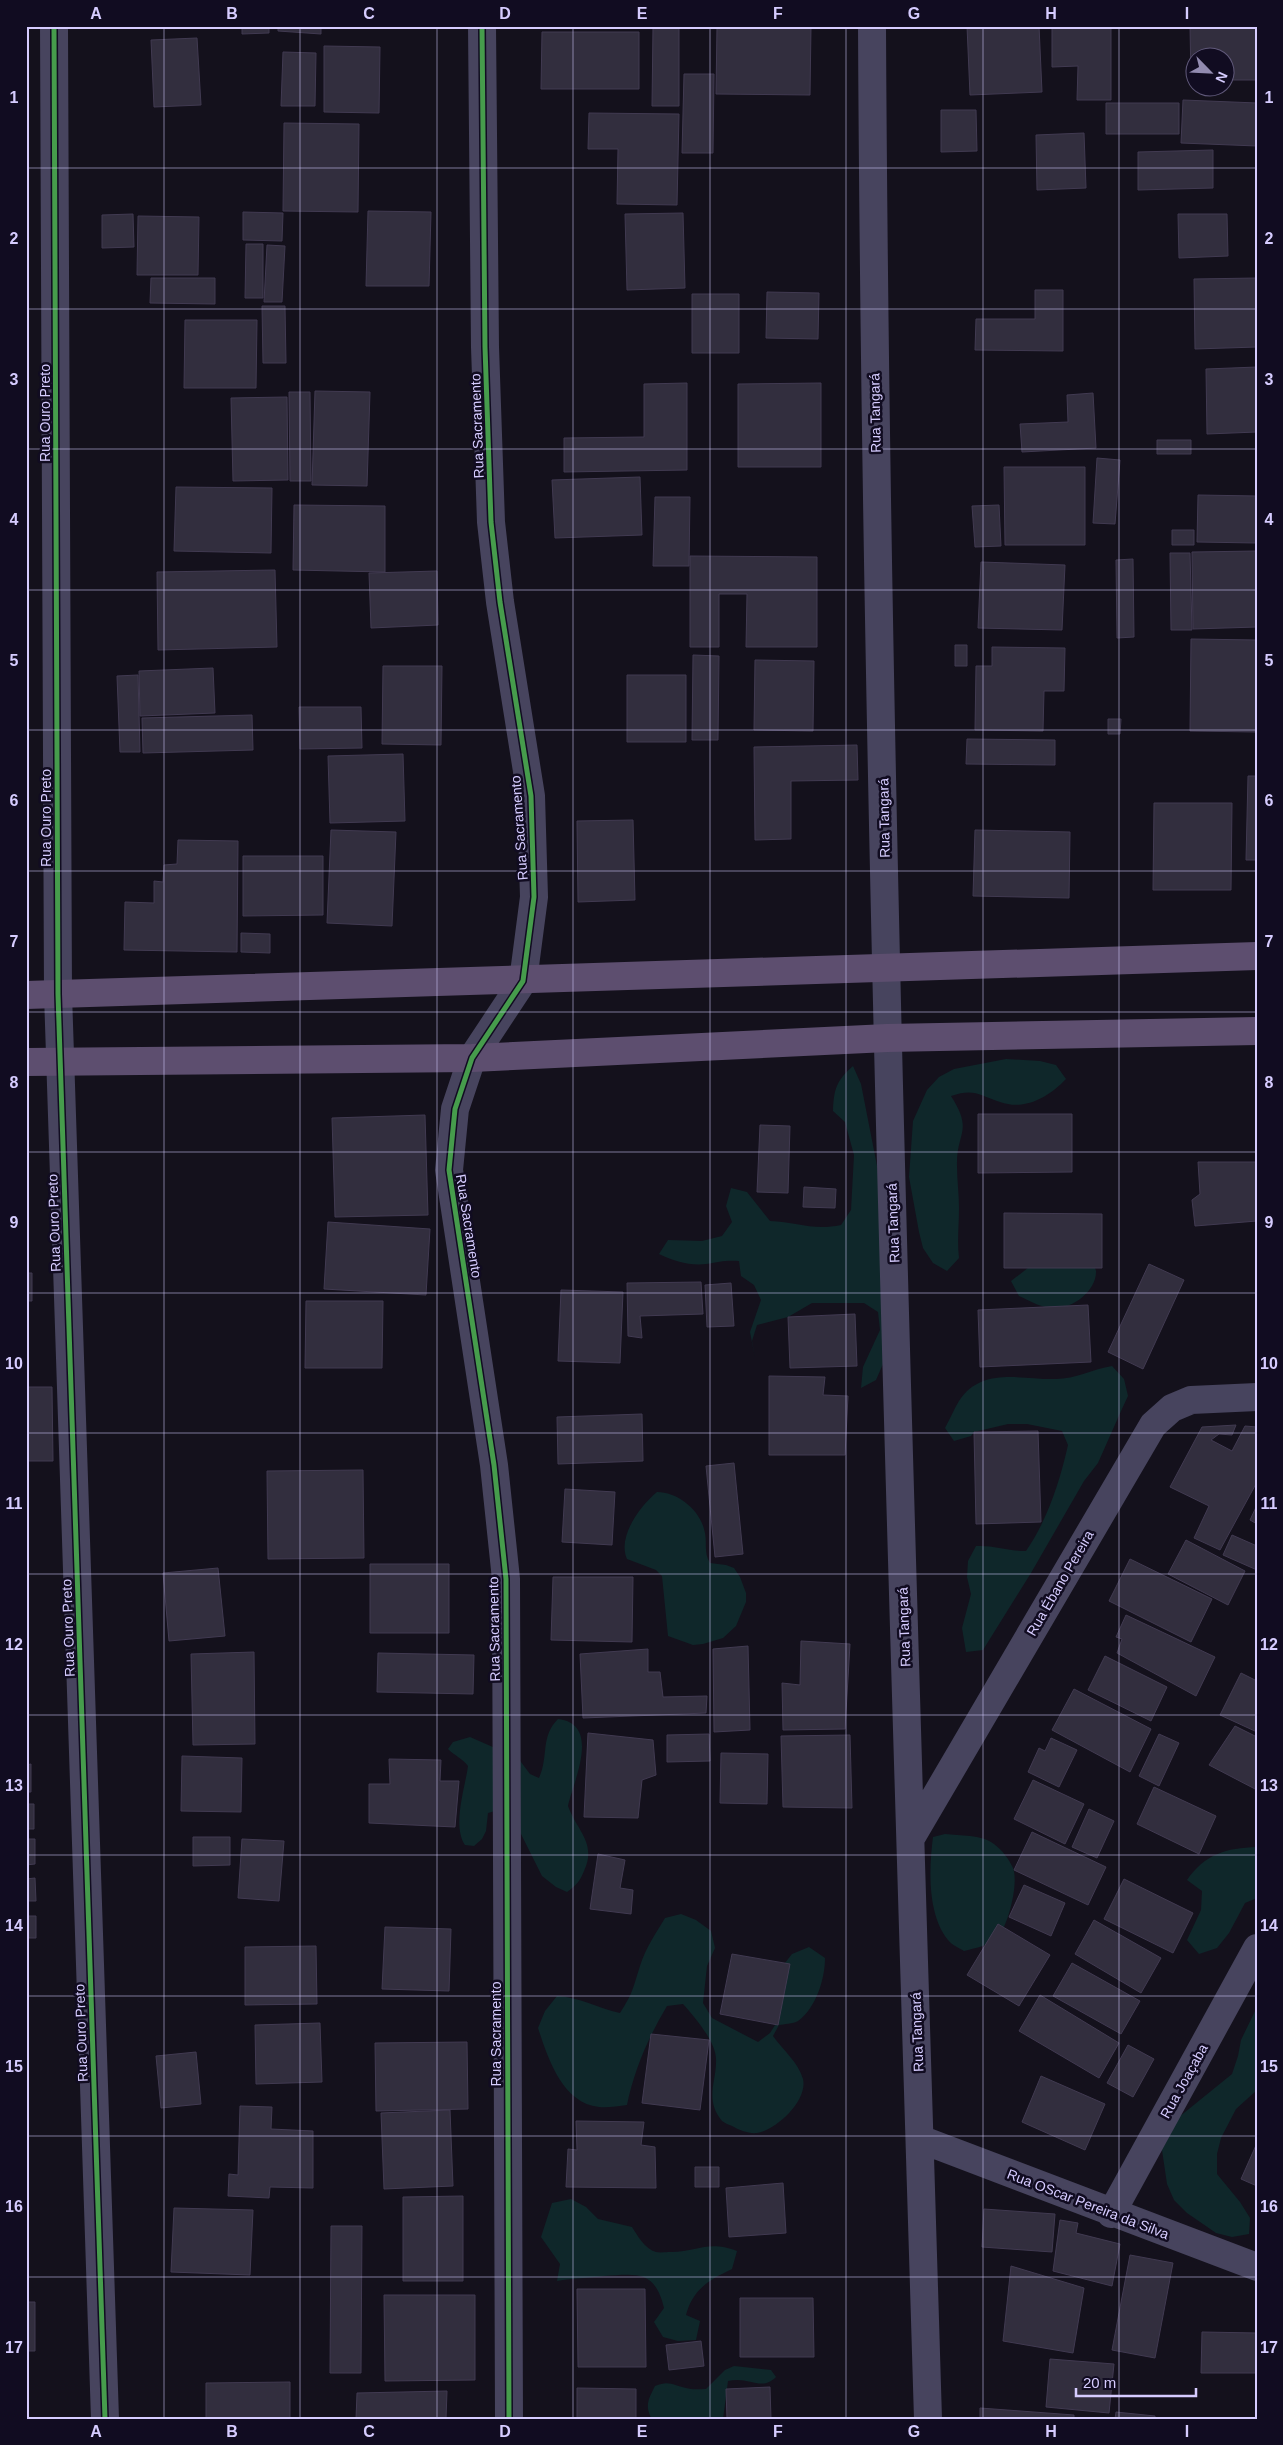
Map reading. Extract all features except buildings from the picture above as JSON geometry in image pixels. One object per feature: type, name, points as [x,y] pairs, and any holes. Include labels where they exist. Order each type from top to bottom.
[{"type":"main road","points":[[26,995],[523,981],[1257,956]]},
{"type":"main road","points":[[26,1062],[472,1058],[887,1038],[1257,1031]]},
{"type":"street","name":"Rua Ouro Preto","points":[[54,26],[58,994],[105,2419]]},
{"type":"street","name":"Rua Sacramento","points":[[482,26],[485,347],[491,522],[500,602],[531,796],[534,897],[523,981],[472,1058],[454,1109],[449,1170],[494,1465],[506,1579],[509,2419]]},
{"type":"street","name":"Rua Tangará","points":[[872,26],[873,321],[887,1038],[928,2419]]},
{"type":"street","name":"Rua Ébano Pereira","points":[[910,1838],[1153,1425],[1172,1408],[1191,1400],[1257,1397]]},
{"type":"street","name":"Rua Joaçaba","points":[[1111,2214],[1257,1948]]},
{"type":"street","name":"Rua OScar Pereira da Silva","points":[[920,2139],[1111,2214],[1257,2267]]},
{"type":"green space","points":[[1006,1059],[1040,1061],[1056,1065],[1066,1079],[1044,1097],[1018,1105],[1000,1102],[971,1093],[951,1096],[958,1108],[963,1125],[957,1155],[959,1258],[947,1271],[933,1263],[923,1248],[919,1232],[909,1177],[913,1121],[927,1090],[939,1077],[954,1069]]},
{"type":"green space","points":[[853,1066],[861,1084],[879,1176],[883,1364],[876,1380],[861,1388],[863,1367],[880,1330],[878,1312],[864,1303],[812,1303],[788,1317],[757,1325],[752,1341],[755,1358],[750,1332],[761,1300],[754,1285],[741,1276],[739,1261],[688,1264],[659,1254],[668,1240],[702,1241],[722,1236],[732,1222],[726,1206],[731,1188],[747,1192],[770,1221],[813,1227],[841,1225],[851,1210],[854,1155],[845,1122],[833,1111],[833,1103],[839,1081]]},
{"type":"green space","points":[[1087,1253],[1096,1271],[1095,1279],[1087,1293],[1073,1304],[1065,1307],[1049,1308],[1019,1296],[1011,1281],[1037,1261]]},
{"type":"green space","points":[[1112,1366],[1124,1379],[1128,1396],[1098,1463],[1084,1481],[1031,1573],[983,1650],[966,1652],[962,1628],[971,1594],[967,1577],[968,1561],[976,1546],[1026,1551],[1034,1539],[1052,1500],[1068,1445],[1062,1431],[1027,1424],[1008,1424],[974,1432],[971,1436],[954,1441],[945,1428],[959,1401],[968,1390],[979,1383],[1003,1377],[1063,1379]]},
{"type":"green space","points":[[657,1492],[679,1498],[692,1509],[704,1529],[707,1555],[710,1563],[734,1568],[740,1577],[746,1593],[746,1602],[736,1626],[723,1638],[693,1645],[668,1636],[662,1576],[656,1570],[627,1559],[625,1541],[632,1522],[644,1505]]},
{"type":"green space","points":[[558,1719],[571,1723],[579,1731],[582,1742],[579,1769],[568,1806],[584,1837],[588,1853],[581,1878],[567,1892],[556,1887],[542,1876],[516,1824],[502,1809],[488,1813],[486,1831],[482,1839],[474,1846],[465,1845],[461,1837],[459,1817],[468,1766],[448,1749],[453,1742],[470,1737],[518,1758],[530,1774],[539,1778],[549,1733]]},
{"type":"green space","points":[[945,1834],[977,1837],[989,1841],[997,1846],[1005,1855],[1013,1868],[1015,1884],[1008,1915],[1001,1932],[990,1943],[964,1951],[948,1940],[936,1917],[933,1904],[930,1876],[933,1837]]},
{"type":"green space","points":[[1257,1847],[1257,1898],[1245,1903],[1229,1933],[1217,1948],[1199,1954],[1187,1940],[1201,1910],[1202,1891],[1187,1880],[1201,1864],[1217,1854],[1236,1849]]},
{"type":"green space","points":[[681,1914],[696,1920],[711,1931],[715,1948],[707,1966],[703,2003],[712,2018],[758,2042],[770,2033],[779,2019],[781,1968],[792,1954],[809,1947],[825,1958],[821,1984],[810,2009],[798,2021],[779,2025],[773,2036],[798,2067],[803,2079],[803,2088],[796,2105],[789,2113],[765,2131],[757,2133],[747,2132],[722,2121],[712,2098],[716,2067],[715,2052],[704,2030],[683,2004],[667,2006],[660,2017],[638,2066],[627,2105],[599,2107],[586,2104],[566,2088],[552,2065],[538,2028],[545,2011],[557,1996],[573,1998],[620,2013],[628,2000],[645,1953],[665,1918]]},
{"type":"green space","points":[[1257,2007],[1257,2090],[1236,2109],[1221,2138],[1217,2154],[1217,2174],[1240,2202],[1250,2218],[1249,2234],[1232,2237],[1216,2233],[1187,2213],[1174,2200],[1167,2184],[1162,2150],[1179,2117],[1232,2074],[1241,2040]]},
{"type":"green space","points":[[571,2199],[586,2207],[598,2219],[632,2227],[645,2245],[656,2252],[681,2251],[711,2246],[719,2246],[737,2251],[732,2269],[703,2286],[689,2306],[686,2315],[700,2321],[696,2340],[678,2341],[663,2337],[654,2322],[664,2308],[660,2296],[650,2281],[643,2277],[616,2275],[557,2281],[560,2264],[541,2237],[552,2203]]},
{"type":"green space","points":[[734,2366],[771,2370],[776,2377],[771,2381],[760,2384],[743,2380],[728,2381],[723,2419],[652,2419],[648,2406],[649,2398],[655,2386],[668,2383],[691,2389],[706,2389],[725,2370]]},
{"type":"cycle path","points":[[54,26],[58,994],[105,2419]]},
{"type":"cycle path","points":[[482,26],[485,347],[491,522],[500,602],[531,796],[534,897],[523,981],[472,1058],[455,1109],[449,1170],[494,1465],[506,1579],[509,2419]]}]
